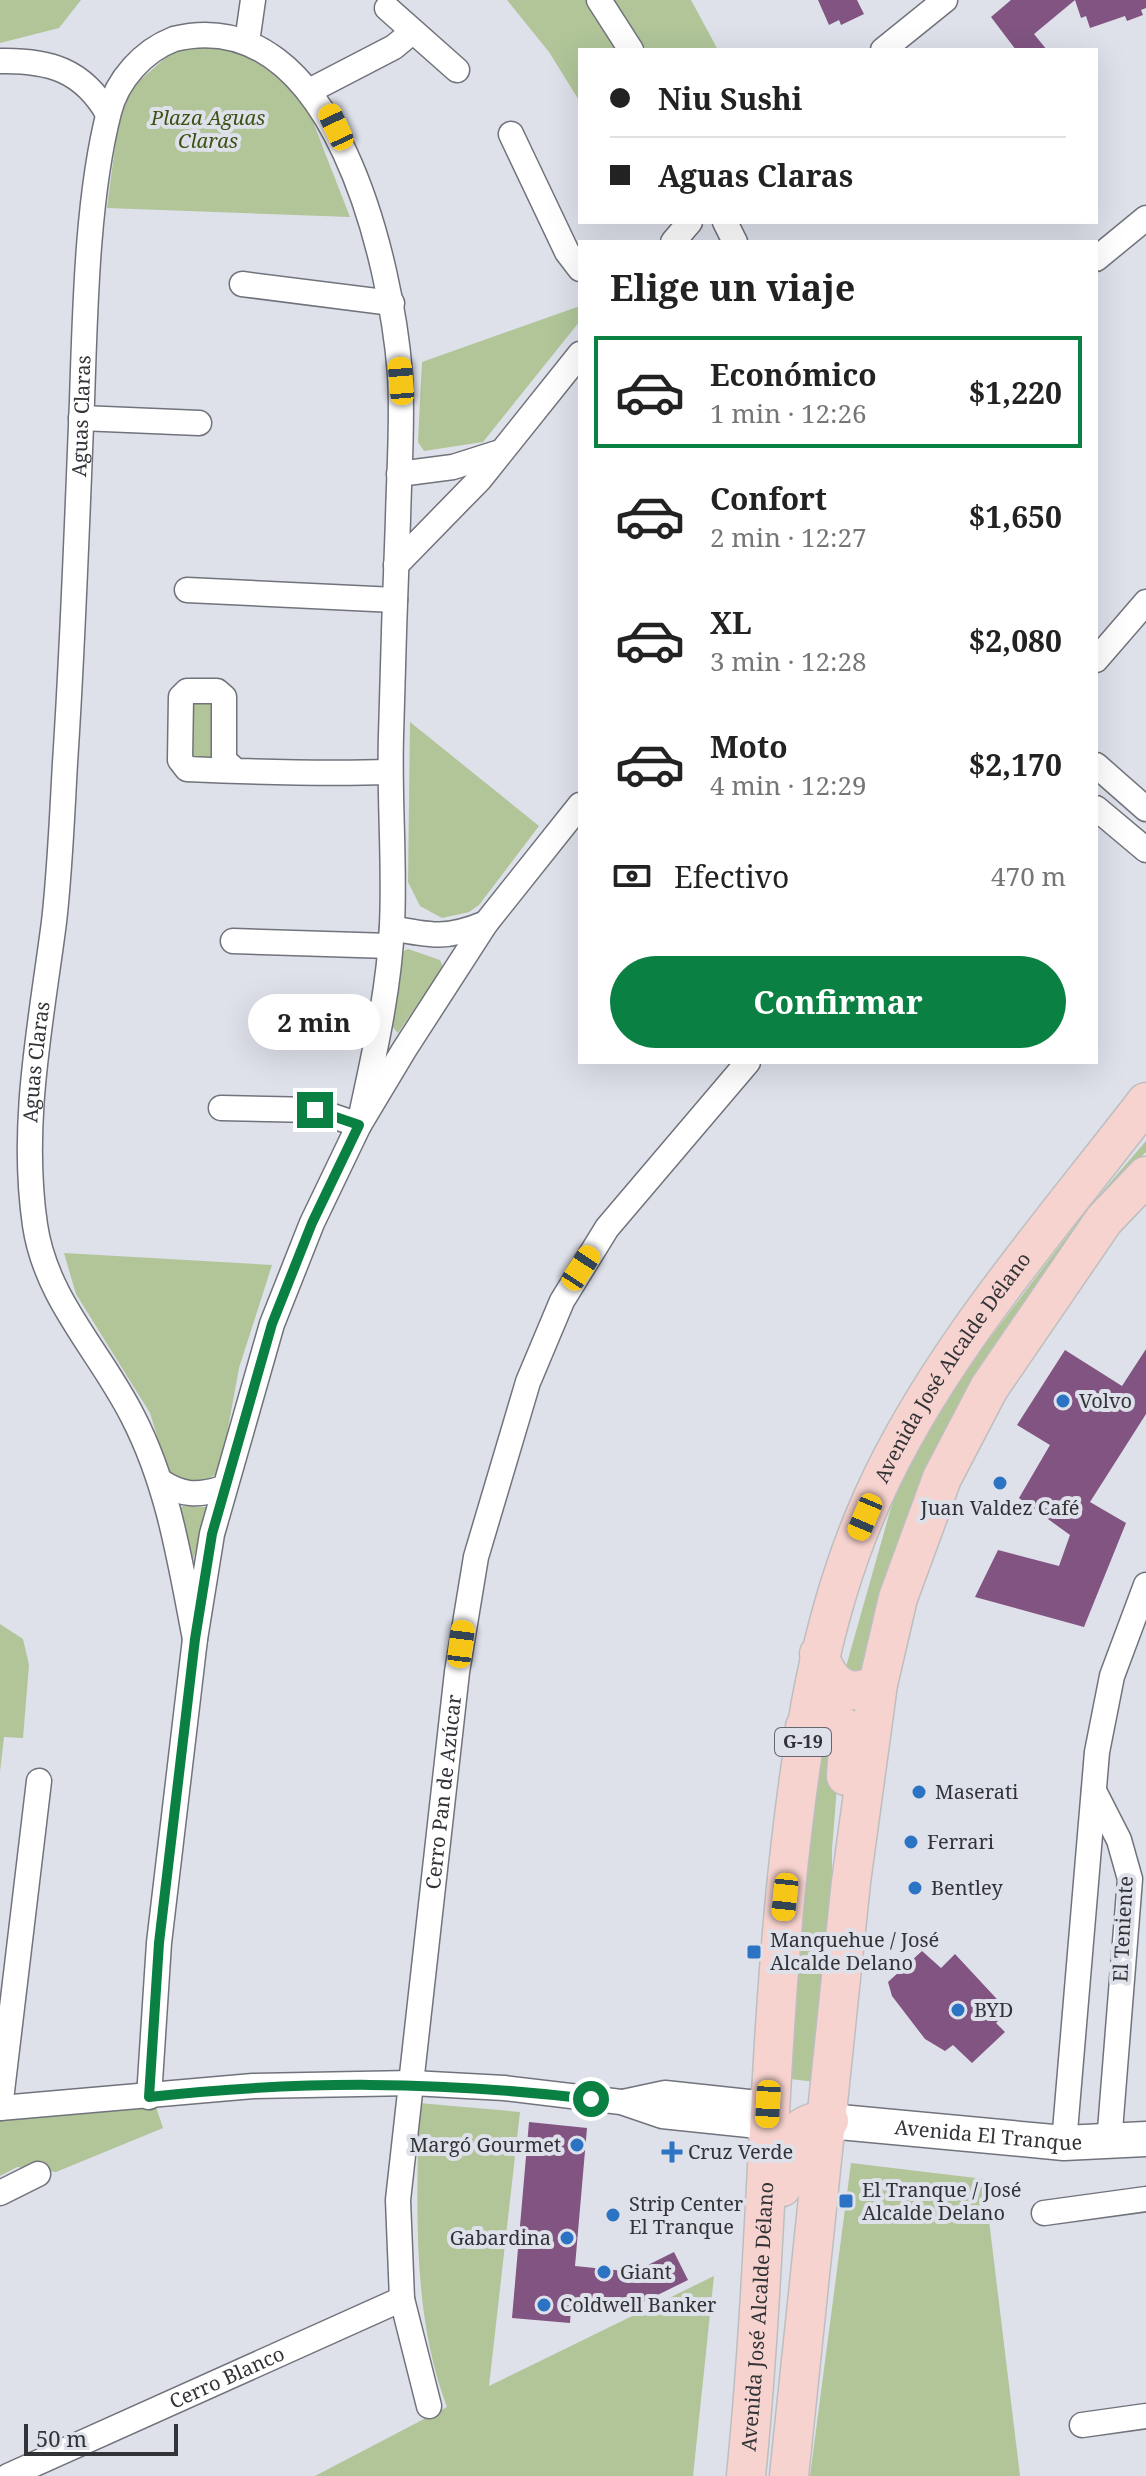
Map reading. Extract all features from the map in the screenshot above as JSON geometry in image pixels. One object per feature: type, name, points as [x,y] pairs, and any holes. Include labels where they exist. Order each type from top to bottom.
[{"type":"main road","name":"Avenida José Alcalde Délano","points":[[746,2476],[758,2337],[767,2116],[782,1927],[805,1727],[819,1654],[857,1536],[908,1428],[1005,1287],[1146,1102]]},
{"type":"main road","name":"Avenida José Alcalde Délano","points":[[789,2476],[829,2121],[851,1882],[878,1684],[909,1563],[962,1438],[989,1388],[1104,1220],[1146,1176]]},
{"type":"main road","points":[[819,1654],[829,1678],[841,1689],[858,1691],[878,1684]]},
{"type":"main road","points":[[805,1727],[832,1721],[840,1723],[849,1736],[838,1868],[851,1882]]},
{"type":"main road","points":[[758,2337],[776,2251],[786,2148],[809,2124],[829,2121]]},
{"type":"main road","name":"Avenida El Tranque","points":[[829,2121],[1064,2143],[1146,2139]]},
{"type":"street","points":[[248,35],[253,0]]},
{"type":"street","points":[[599,0],[630,48]]},
{"type":"street","points":[[885,48],[945,0]]},
{"type":"street","points":[[387,8],[457,70]]},
{"type":"street","name":"Aguas Claras","points":[[195,1639],[177,1536],[160,1481],[130,1410],[50,1284],[36,1233],[29,1118],[55,915],[85,314],[98,174],[108,114],[122,83],[158,47],[173,39],[207,31],[248,35],[294,61],[315,88],[327,107],[362,188],[392,303],[401,381],[390,772],[391,937],[379,1030],[359,1125]]},
{"type":"street","points":[[315,88],[394,47],[412,32]]},
{"type":"street","points":[[0,61],[58,66],[97,94],[108,114]]},
{"type":"street","points":[[511,134],[567,252],[578,266]]},
{"type":"street","points":[[1098,257],[1146,218]]},
{"type":"street","points":[[675,240],[688,224]]},
{"type":"street","points":[[242,284],[392,303]]},
{"type":"street","points":[[396,565],[480,479],[497,453],[578,356]]},
{"type":"street","points":[[81,418],[199,423]]},
{"type":"street","points":[[399,474],[453,467],[497,453]]},
{"type":"street","points":[[187,590],[395,600]]},
{"type":"street","points":[[1098,658],[1146,602]]},
{"type":"street","points":[[1098,767],[1146,809]]},
{"type":"street","points":[[236,771],[390,772]]},
{"type":"street","points":[[149,2097],[159,1943],[195,1639],[223,1488],[272,1324],[312,1223],[359,1125],[486,923],[578,808]]},
{"type":"street","points":[[1098,810],[1146,850]]},
{"type":"street","points":[[233,941],[444,936],[459,934],[486,923]]},
{"type":"street","points":[[444,936],[452,954],[454,972]]},
{"type":"street","points":[[379,1030],[384,1040],[393,1045],[409,1043]]},
{"type":"street","name":"Cerro Pan de Azúcar","points":[[429,2406],[402,2299],[398,2200],[465,1616],[498,1474],[528,1382],[562,1301],[602,1236],[746,1064]]},
{"type":"street","points":[[221,1108],[315,1110],[359,1125]]},
{"type":"street","points":[[160,1481],[173,1490],[192,1495],[223,1488]]},
{"type":"street","name":"El Teniente","points":[[1064,2143],[1097,1752],[1112,1676],[1146,1585]]},
{"type":"street","points":[[39,1781],[0,2108],[253,2086],[412,2083],[621,2102],[665,2093],[767,2116]]},
{"type":"street","name":"El Teniente","points":[[1094,1791],[1119,1840],[1130,1879],[1109,2143]]},
{"type":"street","points":[[1074,2024],[1117,2027]]},
{"type":"street","points":[[0,2193],[38,2174]]},
{"type":"street","points":[[1044,2213],[1146,2199]]},
{"type":"street","name":"Cerro Blanco","points":[[8,2476],[402,2299]]},
{"type":"street","points":[[1082,2425],[1146,2416]]},
{"type":"green space","points":[[0,0],[81,0],[59,28],[0,43]]},
{"type":"green space","points":[[507,0],[691,0],[717,48],[578,48],[578,99],[549,52]]},
{"type":"green space","name":"Plaza Aguas Claras","points":[[221,45],[271,70],[306,104],[350,217],[107,208],[118,124],[132,87],[177,48]]},
{"type":"green space","points":[[578,307],[578,323],[483,442],[424,451],[418,442],[422,362]]},
{"type":"green space","points":[[214,696],[217,760],[189,763],[188,699]]},
{"type":"green space","points":[[410,722],[539,826],[479,905],[469,912],[442,918],[420,906],[408,882]]},
{"type":"green space","points":[[408,949],[440,960],[443,967],[398,1033],[392,1026],[400,953]]},
{"type":"green space","points":[[1146,1141],[1146,1152],[1102,1197],[864,1677],[844,1674],[894,1497],[937,1416],[984,1346],[1089,1207]]},
{"type":"green space","points":[[64,1253],[272,1265],[239,1368],[220,1472],[196,1485],[171,1482],[150,1413],[76,1294]]},
{"type":"green space","points":[[206,1507],[208,1511],[193,1560],[180,1508]]},
{"type":"green space","points":[[0,1624],[23,1639],[29,1665],[23,1738],[4,1737],[0,1772]]},
{"type":"green space","points":[[821,1734],[841,1737],[832,1849],[832,1929],[816,2082],[790,2079],[806,1861]]},
{"type":"green space","points":[[419,2103],[520,2112],[489,2386],[714,2276],[693,2476],[315,2476],[447,2407],[435,2371],[422,2295],[417,2218]]},
{"type":"green space","points":[[155,2104],[163,2128],[56,2172],[17,2167],[0,2176],[0,2119]]},
{"type":"green space","points":[[851,2163],[984,2179],[1020,2476],[810,2476]]},
{"type":"building","points":[[818,0],[857,0],[864,14],[841,25],[839,20],[829,25]]},
{"type":"building","points":[[1011,0],[1075,0],[1034,34],[1045,48],[1014,48],[991,17]]},
{"type":"building","points":[[1075,0],[1146,0],[1146,8],[1141,10],[1143,15],[1127,21],[1125,16],[1090,28],[1086,16],[1081,18]]},
{"type":"building","points":[[1146,1349],[1146,1414],[1090,1502],[1126,1523],[1084,1627],[975,1597],[998,1550],[1059,1566],[1070,1535],[1019,1498],[1050,1445],[1017,1425],[1065,1350],[1122,1386]]},
{"type":"building","points":[[922,1951],[941,1968],[955,1954],[1008,2011],[996,2023],[1005,2032],[972,2063],[953,2045],[945,2051],[925,2039],[892,1996],[888,1982]]},
{"type":"building","points":[[529,2122],[587,2128],[575,2266],[634,2272],[674,2252],[688,2280],[623,2312],[571,2307],[570,2323],[512,2318]]},
{"type":"place","name":"Volvo","points":[[1063,1401]]},
{"type":"place","name":"Juan Valdez Café","points":[[1000,1483]]},
{"type":"place","name":"Maserati","points":[[919,1792]]},
{"type":"place","name":"Ferrari","points":[[911,1842]]},
{"type":"place","name":"Bentley","points":[[915,1888]]},
{"type":"place","name":"Manquehue / José Alcalde Delano","points":[[754,1952]]},
{"type":"place","name":"BYD","points":[[958,2010]]},
{"type":"place","name":"Margó Gourmet","points":[[577,2145]]},
{"type":"place","name":"Cruz Verde","points":[[672,2152]]},
{"type":"place","name":"El Tranque / José Alcalde Delano","points":[[846,2201]]},
{"type":"place","name":"Strip Center El Tranque","points":[[613,2215]]},
{"type":"place","name":"Gabardina","points":[[567,2238]]},
{"type":"place","name":"Giant","points":[[604,2272]]},
{"type":"place","name":"Coldwell Banker","points":[[544,2305]]},
{"type":"route","points":[[315,1110],[359,1125],[312,1223],[272,1324],[212,1534],[195,1639],[159,1943],[149,2097],[253,2086],[342,2082],[504,2088],[591,2099]]}]
